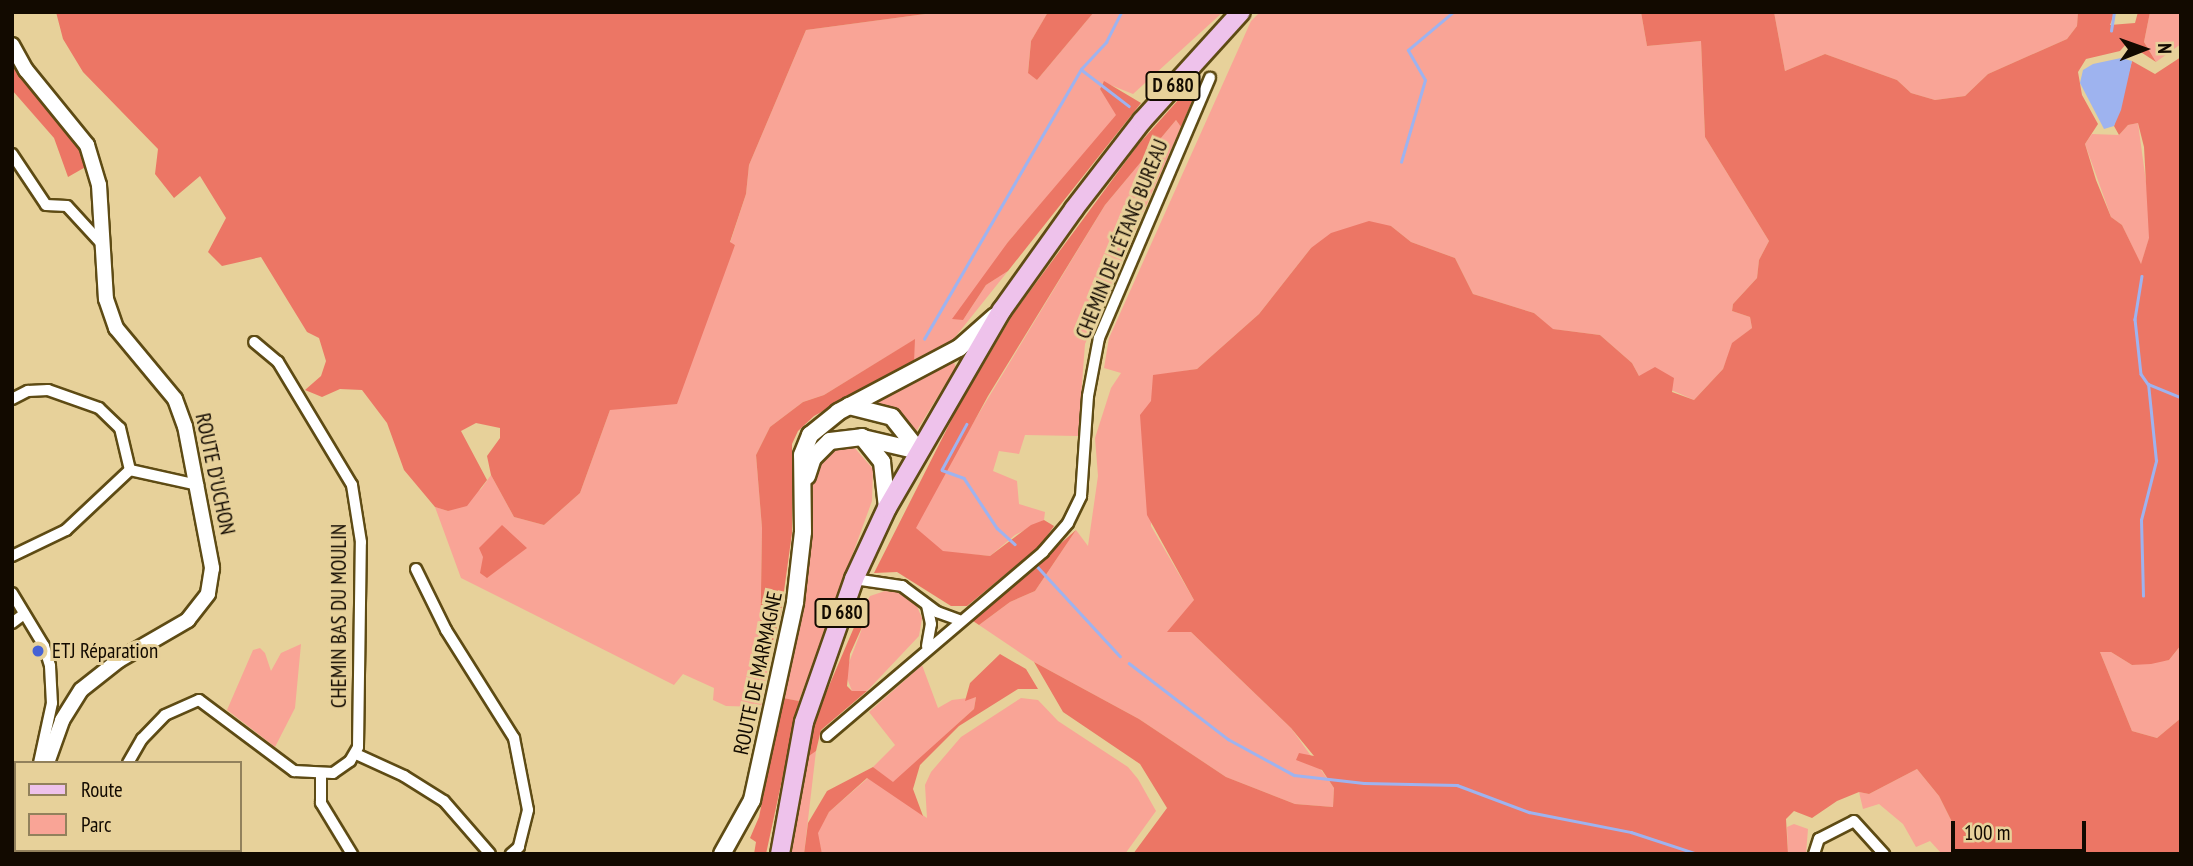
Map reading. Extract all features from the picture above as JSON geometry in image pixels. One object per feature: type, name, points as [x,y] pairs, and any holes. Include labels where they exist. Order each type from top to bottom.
[{"type":"main road","name":"D 680","points":[[779,854],[804,722],[854,579],[887,508],[1002,310],[1142,121],[1241,12]]},
{"type":"main road","name":"ROUTE DE MARMAGNE","points":[[722,854],[744,821],[761,762],[798,580],[802,454],[810,435],[849,406],[959,348],[1002,310]]},
{"type":"main road","points":[[849,406],[892,417],[919,451]]},
{"type":"main road","name":"ROUTE DE MARMAGNE","points":[[802,491],[821,448],[841,437],[862,437],[919,451]]},
{"type":"main road","points":[[862,437],[883,462],[887,508]]},
{"type":"street","name":"ROUTE D'UCHON","points":[[12,45],[26,70],[87,145],[99,185],[106,299],[116,328],[176,399],[198,485],[212,568],[203,605],[188,620],[119,660],[81,690],[62,721],[48,761]]},
{"type":"street","name":"CHEMIN DE L'ÉTANG BUREAU","points":[[827,736],[959,620],[1043,552],[1068,523],[1081,496],[1088,396],[1099,338],[1210,78]]},
{"type":"street","points":[[12,154],[46,205],[67,206],[101,243]]},
{"type":"street","name":"CHEMIN BAS DU MOULIN","points":[[254,341],[278,362],[352,485],[361,542],[356,754]]},
{"type":"street","points":[[12,399],[48,390],[107,412],[125,440],[130,470]]},
{"type":"street","points":[[130,470],[198,485]]},
{"type":"street","points":[[12,556],[66,530],[130,470]]},
{"type":"street","points":[[416,569],[446,630],[514,738],[528,810],[519,847],[511,854]]},
{"type":"street","points":[[854,579],[902,586],[927,605],[959,620]]},
{"type":"street","points":[[12,593],[44,646],[52,683],[50,718],[39,761]]},
{"type":"street","points":[[925,650],[931,636],[927,605]]},
{"type":"street","points":[[12,623],[24,614]]},
{"type":"street","points":[[130,761],[142,738],[164,715],[199,700],[284,766],[321,774],[332,773],[356,754],[444,800],[490,854]]},
{"type":"street","points":[[321,774],[321,803],[352,854]]},
{"type":"street","points":[[1814,854],[1819,839],[1858,821],[1884,854]]},
{"type":"green space","points":[[940,12],[1048,12],[1031,41],[1028,72],[1037,80],[1094,12],[1223,12],[1133,94],[1103,82],[1100,89],[1117,115],[1008,242],[963,320],[986,285],[1008,271],[952,341],[914,362],[914,340],[824,395],[803,402],[770,427],[756,455],[762,528],[760,654],[772,644],[761,707],[726,706],[713,700],[714,688],[683,674],[674,685],[461,578],[435,507],[448,511],[481,489],[491,475],[514,517],[544,525],[580,493],[610,410],[735,245],[730,243],[746,194],[749,165],[806,30]]},
{"type":"green space","points":[[1260,12],[1641,12],[1647,46],[1701,41],[1705,137],[1769,241],[1759,260],[1757,278],[1733,304],[1732,311],[1750,317],[1752,328],[1733,343],[1723,369],[1694,400],[1639,376],[1632,363],[1600,335],[1552,329],[1534,313],[1473,294],[1455,258],[1411,242],[1391,226],[1311,248],[1259,314],[1197,369],[1153,376],[1151,526],[1194,600],[1191,632],[1291,728],[1334,788],[1333,807],[1295,804],[1226,777],[1139,719],[1034,662],[979,625],[1010,602],[1035,591],[1076,530],[1088,546],[1098,476],[1095,438],[1111,388],[1121,373],[1104,368],[1109,338],[1251,21]]},
{"type":"green space","points":[[1774,12],[2078,12],[2077,26],[2067,39],[1988,74],[1965,96],[1935,100],[1911,93],[1897,80],[1825,54],[1785,71]]},
{"type":"green space","points":[[2150,12],[2181,12],[2181,44],[2156,62],[2144,42]]},
{"type":"green space","points":[[1176,120],[1181,127],[1085,344],[1078,436],[1025,435],[1019,454],[999,451],[993,471],[1017,481],[1019,504],[1045,512],[1044,520],[1015,535],[990,556],[943,552],[915,528],[944,471],[1105,205]]},
{"type":"green space","points":[[2138,123],[2149,204],[2149,239],[2141,265],[2122,225],[2111,217],[2085,144],[2092,134],[2119,135],[2128,125]]},
{"type":"green space","points":[[953,361],[956,367],[914,435],[886,407],[866,402]]},
{"type":"green space","points":[[841,445],[854,447],[873,469],[872,501],[799,701],[783,698],[808,572],[812,474],[816,463]]},
{"type":"green space","points":[[885,591],[897,592],[916,604],[922,618],[919,636],[867,691],[852,691],[845,673],[863,626],[858,618],[870,596]]},
{"type":"green space","points":[[301,644],[295,708],[275,747],[227,710],[253,650],[260,648],[265,653],[271,671],[281,653]]},
{"type":"green space","points":[[2181,645],[2181,718],[2157,738],[2132,731],[2100,652],[2111,652],[2132,665],[2169,660]]},
{"type":"green space","points":[[922,665],[938,708],[952,700],[976,697],[974,709],[893,783],[873,767],[895,745],[869,712]]},
{"type":"green space","points":[[1021,698],[1038,700],[1058,721],[1128,767],[1138,779],[1156,811],[1125,854],[822,854],[817,833],[829,812],[868,778],[927,818],[925,785],[931,772],[961,737]]},
{"type":"green space","points":[[816,751],[804,854],[790,854],[800,787],[809,756]]},
{"type":"green space","points":[[1917,769],[1939,796],[1955,828],[1951,854],[1942,854],[1930,841],[1916,847],[1903,824],[1879,804],[1863,809],[1859,792],[1869,794]]},
{"type":"green space","points":[[1794,824],[1808,829],[1806,854],[1788,854],[1787,827]]},
{"type":"shaded area","points":[[56,12],[940,12],[806,30],[749,165],[746,194],[730,242],[735,245],[677,404],[610,410],[580,493],[544,525],[514,517],[491,475],[487,456],[500,438],[500,428],[476,423],[461,431],[487,480],[467,506],[448,511],[435,507],[404,470],[387,423],[362,390],[340,389],[322,397],[305,390],[321,376],[326,361],[319,338],[307,332],[261,257],[222,266],[208,252],[226,218],[200,176],[174,198],[155,174],[158,149],[83,72],[63,39]]},
{"type":"shaded area","points":[[1048,12],[1094,12],[1037,80],[1028,73],[1031,41]]},
{"type":"shaded area","points":[[1641,12],[1774,12],[1785,71],[1825,54],[1897,80],[1911,93],[1935,100],[1965,96],[1988,74],[2067,39],[2077,26],[2078,12],[2115,12],[2110,25],[2135,23],[2138,12],[2150,12],[2144,42],[2156,62],[2127,43],[2120,51],[2086,59],[2078,72],[2082,95],[2098,124],[2085,144],[2096,180],[2111,217],[2122,225],[2141,264],[2149,238],[2144,147],[2138,123],[2128,125],[2119,135],[2114,126],[2132,61],[2155,74],[2181,57],[2181,645],[2169,660],[2151,664],[2132,665],[2111,652],[2100,652],[2132,731],[2157,738],[2181,718],[2181,854],[1951,854],[1955,828],[1939,796],[1917,769],[1869,794],[1859,792],[1837,801],[1812,818],[1794,811],[1786,819],[1788,854],[1133,854],[1167,808],[1140,764],[1063,712],[1034,662],[1139,719],[1226,777],[1295,804],[1333,807],[1334,788],[1322,770],[1296,760],[1299,753],[1314,756],[1291,728],[1191,632],[1167,632],[1194,600],[1147,515],[1140,415],[1151,401],[1153,375],[1197,369],[1259,314],[1311,248],[1331,233],[1369,221],[1391,226],[1411,242],[1455,258],[1473,294],[1534,313],[1553,329],[1600,335],[1632,363],[1639,376],[1655,367],[1674,378],[1672,392],[1694,400],[1723,369],[1732,343],[1752,328],[1750,317],[1732,311],[1733,304],[1757,278],[1759,260],[1769,241],[1705,137],[1701,41],[1647,46]]},
{"type":"shaded area","points":[[12,57],[69,128],[89,165],[68,177],[54,138],[12,90]]},
{"type":"shaded area","points":[[1196,80],[1197,89],[1181,127],[1176,120],[1105,205],[988,396],[916,528],[943,551],[990,556],[1031,525],[1044,520],[1054,526],[1040,546],[967,606],[951,606],[897,572],[874,573],[956,411],[1013,314],[1138,145]]},
{"type":"shaded area","points":[[1104,81],[1141,103],[1008,271],[986,285],[963,320],[952,319],[1008,242],[1116,115],[1100,89]]},
{"type":"shaded area","points":[[915,339],[914,362],[814,416],[798,431],[792,444],[792,533],[781,613],[772,644],[760,655],[762,528],[756,455],[770,427],[803,402],[824,395]]},
{"type":"shaded area","points":[[502,525],[527,548],[487,578],[480,573],[483,557],[479,548]]},
{"type":"shaded area","points":[[1076,530],[1035,591],[1010,602],[979,625],[973,621]]},
{"type":"shaded area","points":[[858,618],[863,625],[850,654],[847,686],[852,691],[867,691],[821,730],[816,751],[809,756],[811,728]]},
{"type":"shaded area","points":[[1000,654],[1026,669],[1038,689],[1018,689],[959,726],[920,765],[913,789],[923,816],[867,778],[829,812],[818,833],[822,854],[804,854],[808,823],[827,791],[873,767],[893,782],[974,709],[976,697],[965,701],[970,683]]},
{"type":"shaded area","points":[[783,698],[799,701],[766,854],[754,854],[756,842],[750,838],[759,817]]},
{"type":"water","points":[[2121,58],[2132,61],[2121,110],[2114,126],[2104,129],[2080,83],[2083,70],[2093,64]]},
{"type":"waterway","points":[[924,339],[1081,69],[1106,42],[1121,12]]},
{"type":"waterway","points":[[1401,162],[1425,80],[1408,50],[1453,12]]},
{"type":"waterway","points":[[2111,31],[2114,12]]},
{"type":"waterway","points":[[1082,70],[1129,106]]},
{"type":"waterway","points":[[2142,276],[2135,319],[2141,374],[2148,384],[2181,397]]},
{"type":"waterway","points":[[2143,596],[2141,520],[2156,461],[2148,384]]},
{"type":"waterway","points":[[967,424],[942,470],[964,478],[997,528],[1015,544]]},
{"type":"waterway","points":[[1036,565],[1120,656]]},
{"type":"waterway","points":[[1129,663],[1228,739],[1294,775],[1364,783],[1457,785],[1529,812],[1631,832],[1698,854]]},
{"type":"place","name":"ETJ Réparation","points":[[38,651]]}]
